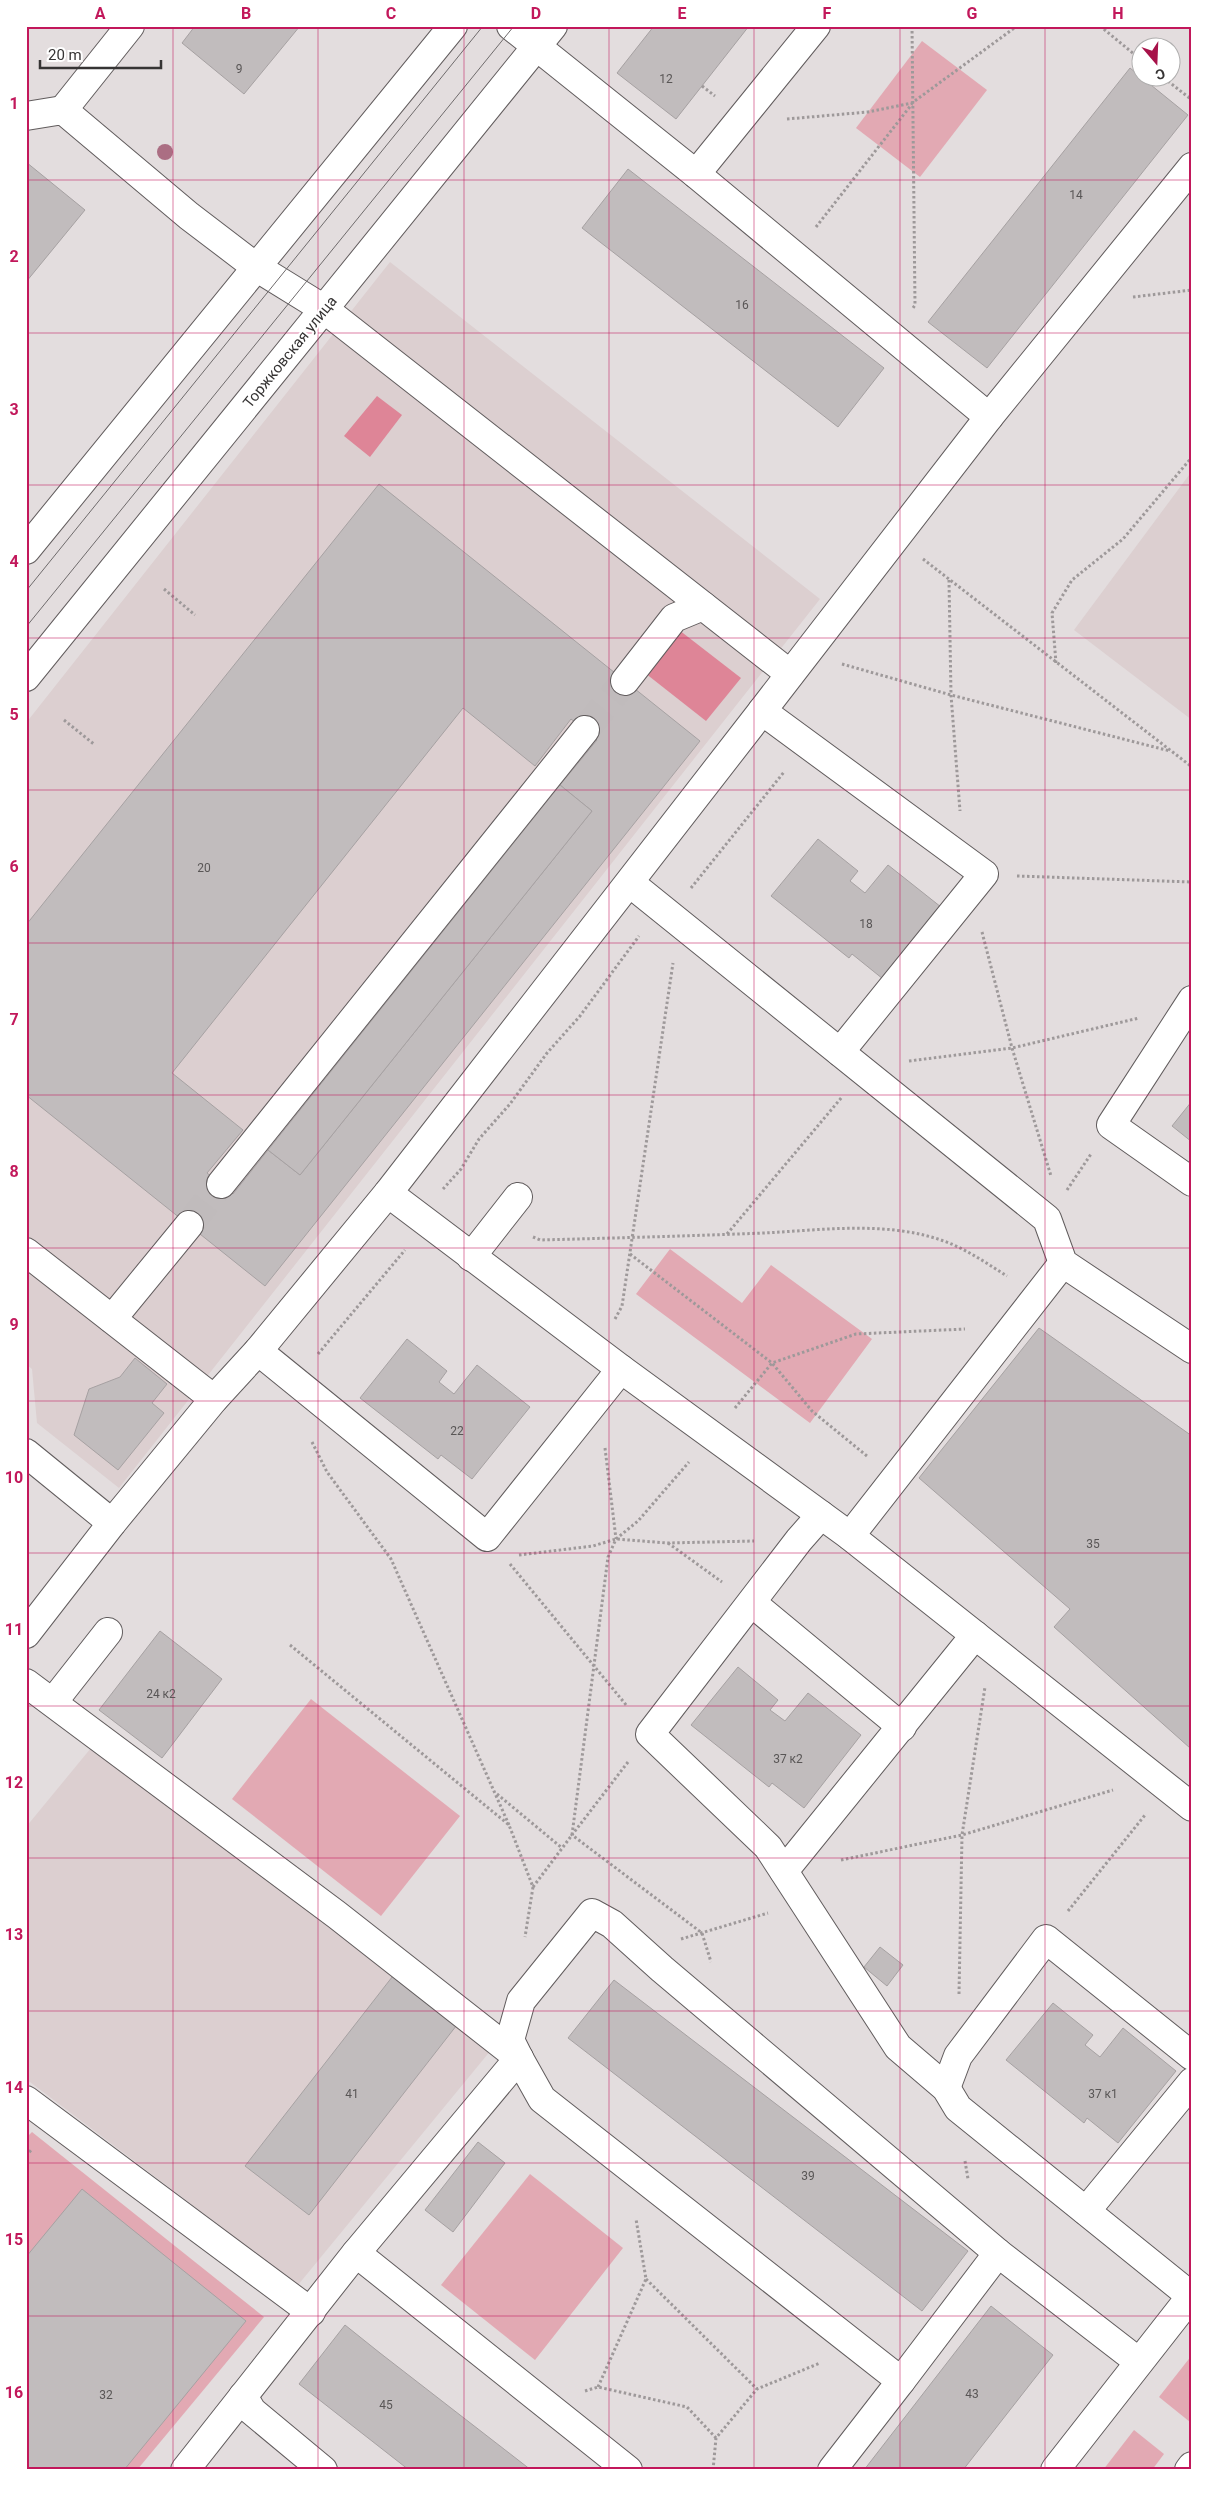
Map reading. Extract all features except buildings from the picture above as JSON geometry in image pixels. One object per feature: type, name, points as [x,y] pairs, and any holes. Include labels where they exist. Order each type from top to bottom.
[{"type":"main road","points":[[26,116],[63,110],[130,26]]},
{"type":"main road","points":[[26,550],[453,26]]},
{"type":"main road","points":[[511,26],[544,36],[696,174],[989,417]]},
{"type":"main road","points":[[696,174],[816,26]]},
{"type":"main road","name":"Торжковская улица","points":[[26,677],[544,36]]},
{"type":"main road","points":[[63,110],[189,216],[256,267],[324,309],[703,606],[798,664]]},
{"type":"main road","points":[[26,1634],[112,1523],[214,1398],[258,1351],[388,1193],[630,883],[989,417],[1192,167]]},
{"type":"main road","points":[[625,681],[674,618],[703,606]]},
{"type":"main road","points":[[762,712],[973,874],[840,1052]]},
{"type":"main road","points":[[221,1184],[585,730]]},
{"type":"main road","points":[[630,883],[864,1071],[1053,1210],[1063,1263],[1192,1349]]},
{"type":"main road","points":[[1190,1003],[1111,1125],[1192,1182]]},
{"type":"main road","points":[[388,1193],[621,1369],[850,1536],[1192,1807]]},
{"type":"main road","points":[[471,1257],[518,1197]]},
{"type":"main road","points":[[112,1319],[189,1225]]},
{"type":"main road","points":[[26,1252],[214,1398]]},
{"type":"main road","points":[[850,1536],[1063,1263]]},
{"type":"main road","points":[[258,1351],[297,1381],[495,1547],[598,1398],[621,1369]]},
{"type":"main road","points":[[26,1453],[112,1523]]},
{"type":"main road","points":[[822,1516],[799,1540],[650,1734],[768,1846],[898,2047],[952,2098],[1086,2211],[1192,2295],[1055,2470]]},
{"type":"main road","points":[[752,1603],[902,1727]]},
{"type":"main road","points":[[53,1702],[108,1632]]},
{"type":"main road","points":[[784,1871],[902,1727],[983,1640]]},
{"type":"main road","points":[[26,1683],[337,1915],[519,2058]]},
{"type":"main road","points":[[901,2381],[542,2099],[510,2040],[521,2001],[592,1913],[612,1924],[998,2253],[1139,2362]]},
{"type":"main road","points":[[952,2098],[958,2056],[1046,1939],[1192,2056]]},
{"type":"main road","points":[[185,2470],[356,2253],[519,2058]]},
{"type":"main road","points":[[1086,2211],[1192,2082]]},
{"type":"main road","points":[[26,2100],[311,2312]]},
{"type":"main road","points":[[356,2253],[628,2470]]},
{"type":"main road","points":[[832,2470],[998,2253]]},
{"type":"main road","points":[[243,2396],[252,2411],[323,2470]]},
{"type":"main road","points":[[1189,2470],[1192,2466]]},
{"type":"path","points":[[891,336],[915,305],[912,26]]},
{"type":"path","points":[[794,255],[912,103],[1017,26]]},
{"type":"path","points":[[1100,26],[1130,51]]},
{"type":"path","points":[[1177,88],[1192,100]]},
{"type":"path","points":[[742,117],[771,120],[868,112],[912,103]]},
{"type":"path","points":[[1056,663],[1052,613],[1072,580],[1123,538],[1192,457]]},
{"type":"path","points":[[896,538],[1192,767]]},
{"type":"path","points":[[949,579],[951,695],[973,874],[1012,1048],[1053,1210]]},
{"type":"path","points":[[164,589],[195,615]]},
{"type":"path","points":[[798,664],[951,695],[1170,751]]},
{"type":"path","points":[[64,720],[95,745]]},
{"type":"path","points":[[297,1381],[423,1221],[461,1169],[479,1139],[510,1104],[547,1053],[580,1016],[598,989],[683,900],[806,744]]},
{"type":"path","points":[[973,874],[1192,882]]},
{"type":"path","points":[[596,1350],[622,1306],[633,1238],[670,915]]},
{"type":"path","points":[[726,1234],[864,1071],[882,1065],[1012,1048],[1190,1003]]},
{"type":"path","points":[[1053,1210],[1111,1125]]},
{"type":"path","points":[[540,1240],[865,1229],[911,1232],[941,1240],[967,1251],[1037,1296]]},
{"type":"path","points":[[630,1254],[772,1363],[812,1411],[895,1479]]},
{"type":"path","points":[[572,1835],[608,1557],[616,1540],[638,1521],[772,1363],[856,1334],[1013,1327]]},
{"type":"path","points":[[598,1398],[616,1540]]},
{"type":"path","points":[[310,1439],[326,1472],[391,1559],[496,1794],[533,1887],[650,1734],[594,1664],[495,1547]]},
{"type":"path","points":[[495,1547],[592,1546],[616,1540],[667,1543],[799,1540]]},
{"type":"path","points":[[667,1543],[752,1603]]},
{"type":"path","points":[[959,1999],[962,1835],[983,1640]]},
{"type":"path","points":[[290,1645],[509,1825]]},
{"type":"path","points":[[840,1860],[962,1835],[1162,1782]]},
{"type":"path","points":[[1046,1939],[1162,1782]]},
{"type":"path","points":[[496,1794],[562,1848]]},
{"type":"path","points":[[572,1835],[702,1933],[713,1970]]},
{"type":"path","points":[[642,1950],[805,1903]]},
{"type":"path","points":[[952,2098],[975,2232]]},
{"type":"path","points":[[626,2165],[646,2279],[598,2387],[687,2407],[716,2438]]},
{"type":"path","points":[[646,2279],[757,2389]]},
{"type":"path","points":[[713,2470],[716,2438],[757,2389],[858,2347]]},
{"type":"shaded area","points":[[922,41],[987,90],[920,177],[856,128]]},
{"type":"shaded area","points":[[390,262],[820,599],[119,1488],[37,1423],[32,1369],[26,1364],[26,723]]},
{"type":"shaded area","points":[[377,396],[402,415],[370,457],[344,436]]},
{"type":"shaded area","points":[[1192,471],[1192,720],[1074,630]]},
{"type":"shaded area","points":[[679,630],[741,678],[706,721],[645,673]]},
{"type":"shaded area","points":[[670,1249],[742,1303],[771,1265],[872,1339],[810,1423],[636,1294]]},
{"type":"shaded area","points":[[311,1699],[460,1816],[381,1916],[232,1799]]},
{"type":"shaded area","points":[[91,1748],[496,2044],[298,2285],[26,2079],[26,1827]]},
{"type":"shaded area","points":[[32,2132],[264,2317],[137,2470],[26,2470],[26,2138]]},
{"type":"shaded area","points":[[530,2174],[623,2248],[535,2360],[441,2285]]},
{"type":"shaded area","points":[[1192,2355],[1192,2419],[1190,2422],[1159,2397]]},
{"type":"shaded area","points":[[1134,2430],[1164,2454],[1152,2470],[1103,2470]]},
{"type":"tunnel","points":[[585,730],[625,681]]},
{"type":"tunnel","points":[[189,1225],[221,1184]]},
{"type":"tram line","points":[[26,591],[483,26]]},
{"type":"tram line","points":[[26,627],[514,26]]}]
